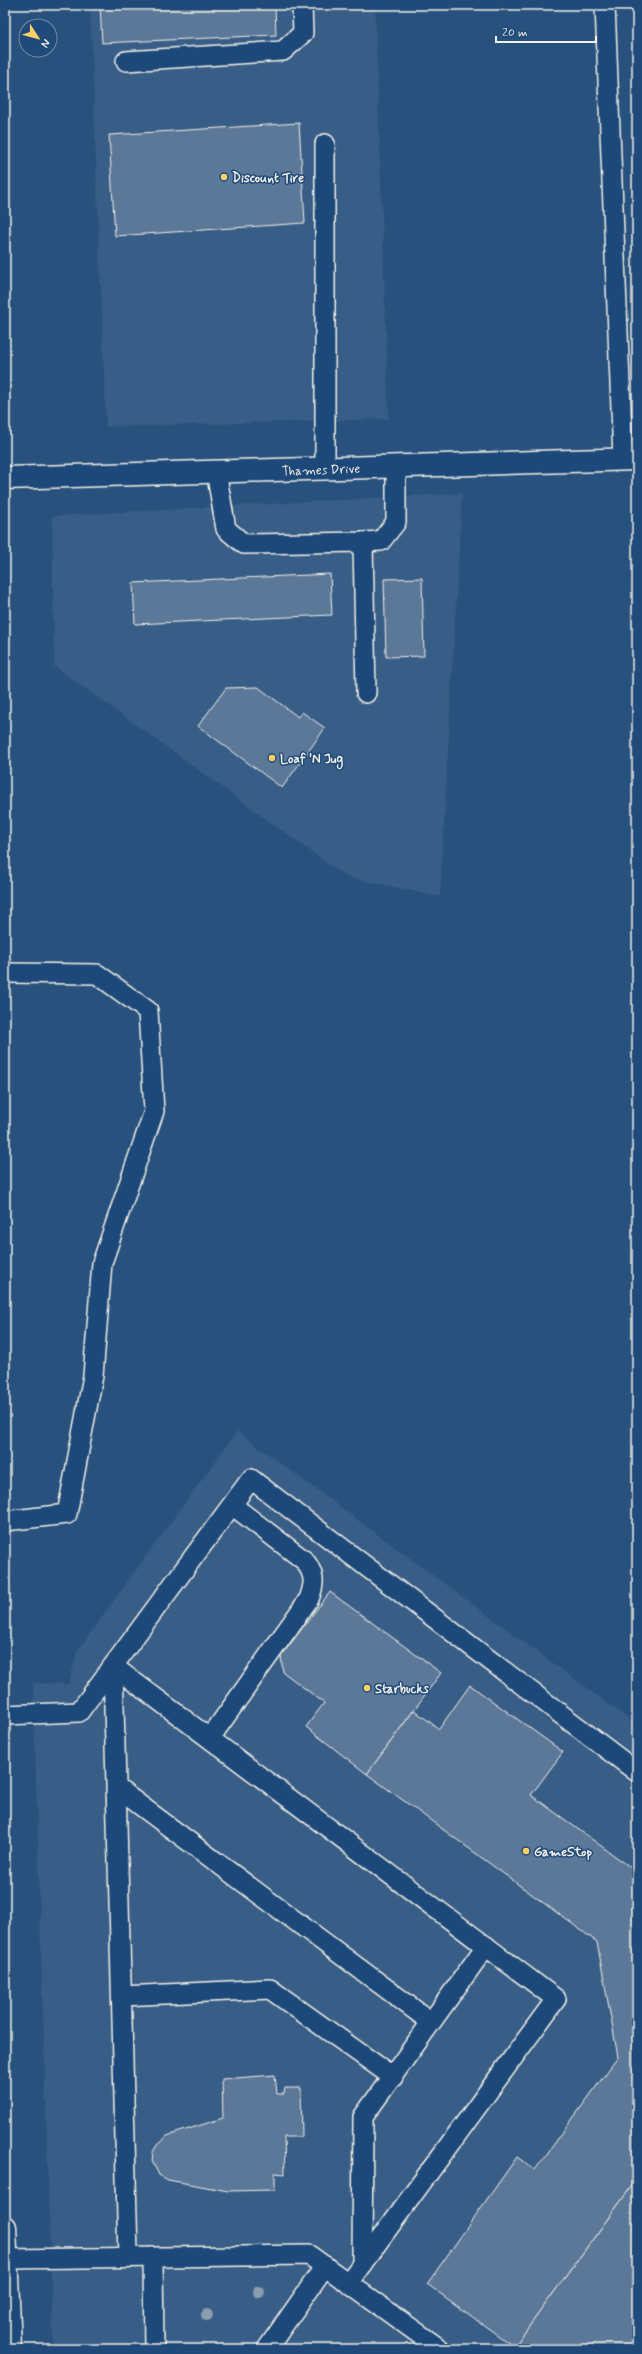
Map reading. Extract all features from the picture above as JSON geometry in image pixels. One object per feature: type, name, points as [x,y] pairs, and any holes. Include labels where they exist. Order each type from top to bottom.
[{"type":"street","name":"Thames Drive","points":[[5,478],[630,459]]},
{"type":"street","points":[[5,2227],[10,2349]]},
{"type":"lane","points":[[126,61],[283,50],[303,33],[302,5]]},
{"type":"lane","points":[[605,5],[630,459]]},
{"type":"lane","points":[[325,144],[325,468]]},
{"type":"lane","points":[[216,471],[226,529],[244,544],[363,542],[381,541],[396,522],[396,466]]},
{"type":"lane","points":[[363,542],[366,693]]},
{"type":"lane","points":[[5,973],[97,974],[148,1011],[154,1111],[102,1263],[93,1376],[67,1514],[5,1521]]},
{"type":"lane","points":[[5,1715],[80,1712],[251,1479],[637,1772]]},
{"type":"lane","points":[[210,1738],[309,1599],[314,1585],[312,1571],[305,1561],[232,1505]]},
{"type":"lane","points":[[113,1666],[556,1999],[348,2283]]},
{"type":"lane","points":[[113,1666],[128,2257]]},
{"type":"lane","points":[[116,1788],[432,2022]]},
{"type":"lane","points":[[362,2264],[363,2117],[486,1946]]},
{"type":"lane","points":[[122,1996],[270,1989],[393,2077]]},
{"type":"lane","points":[[6,2259],[309,2255],[440,2349]]},
{"type":"lane","points":[[153,2257],[154,2349]]},
{"type":"lane","points":[[267,2349],[324,2266]]},
{"type":"shaded area","points":[[90,5],[375,5],[389,419],[106,427]]},
{"type":"shaded area","points":[[462,493],[440,897],[346,877],[54,666],[52,516]]},
{"type":"shaded area","points":[[237,1431],[637,1725],[637,2349],[53,2349],[33,1683],[69,1684],[77,1651]]},
{"type":"building","points":[[100,5],[275,5],[276,35],[102,43]]},
{"type":"building","points":[[299,123],[305,223],[115,236],[109,135]]},
{"type":"building","points":[[330,574],[332,615],[135,624],[133,583]]},
{"type":"building","points":[[422,578],[424,656],[386,657],[384,579]]},
{"type":"building","name":"Loaf 'N Jug","points":[[258,687],[298,717],[302,712],[325,728],[282,788],[198,726],[226,688]]},
{"type":"building","name":"Starbucks","points":[[330,1592],[441,1673],[367,1774],[306,1727],[324,1703],[283,1672],[281,1656]]},
{"type":"building","points":[[470,1685],[563,1752],[531,1795],[637,1872],[637,2179],[514,2347],[427,2284],[517,2157],[535,2170],[618,2057],[597,1942],[367,1774],[414,1710],[439,1729]]},
{"type":"building","points":[[275,2075],[277,2094],[284,2094],[285,2088],[301,2088],[302,2137],[284,2137],[285,2174],[275,2173],[275,2190],[228,2191],[168,2180],[159,2175],[152,2161],[153,2152],[157,2145],[167,2136],[223,2118],[222,2079]]},
{"type":"building","points":[[637,2179],[637,2349],[513,2349],[514,2347]]},
{"type":"place","name":"Discount Tire","points":[[224,177]]},
{"type":"place","name":"Loaf 'N Jug","points":[[272,758]]},
{"type":"place","name":"Starbucks","points":[[367,1688]]},
{"type":"place","name":"GameStop","points":[[526,1851]]}]
